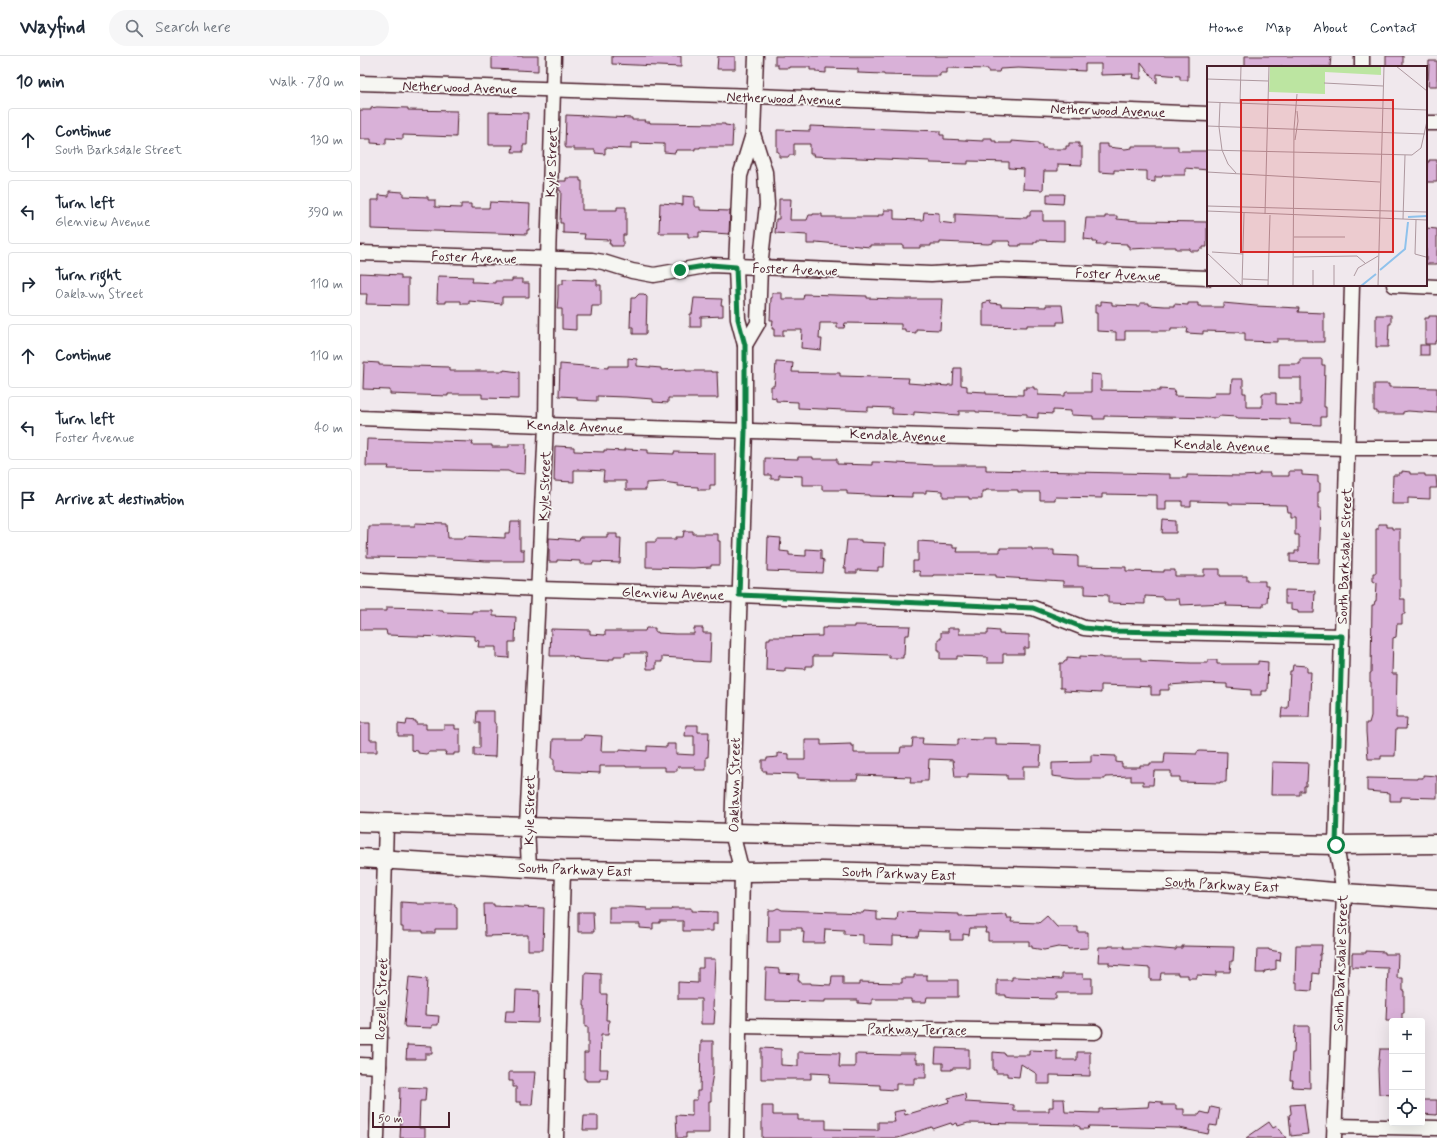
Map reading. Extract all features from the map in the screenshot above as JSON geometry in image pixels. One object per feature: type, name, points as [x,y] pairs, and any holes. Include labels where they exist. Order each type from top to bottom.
[{"type":"main road","points":[[360,822],[732,833],[1336,845],[1437,844]]},
{"type":"main road","name":"South Parkway East","points":[[360,858],[563,870],[742,872],[821,871],[1223,882],[1344,893],[1437,899]]},
{"type":"street","name":"Kyle Street","points":[[529,868],[527,827],[540,589],[546,425],[548,259],[554,56]]},
{"type":"street","points":[[745,345],[758,323],[760,268],[767,205],[765,172],[753,134],[756,56]]},
{"type":"street","name":"Netherwood Avenue","points":[[360,83],[755,96],[1207,114]]},
{"type":"street","points":[[1427,122],[1437,123]]},
{"type":"street","name":"Oaklawn Street","points":[[737,1138],[742,872],[732,833],[745,431],[745,345],[738,319],[736,267],[740,176],[753,134]]},
{"type":"street","name":"Foster Avenue","points":[[360,253],[592,260],[637,273],[654,275],[711,265],[931,274],[998,270],[1207,278]]},
{"type":"street","name":"South Barksdale Street","points":[[1334,1132],[1344,893],[1336,845],[1352,286]]},
{"type":"street","points":[[1416,286],[1437,287]]},
{"type":"street","name":"Kendale Avenue","points":[[360,418],[546,425],[1347,448],[1437,448]]},
{"type":"street","name":"Glenview Avenue","points":[[360,580],[540,589],[739,595],[1033,608],[1084,628],[1114,631],[1342,636]]},
{"type":"street","name":"Rozelle Street","points":[[377,1138],[386,823]]},
{"type":"street","points":[[556,1138],[563,870]]},
{"type":"street","name":"Parkway Terrace","points":[[739,1026],[1095,1032]]},
{"type":"street","points":[[360,1037],[380,1037]]},
{"type":"street","points":[[360,1065],[379,1066]]},
{"type":"street","points":[[1334,1132],[1437,1128]]},
{"type":"building","points":[[492,56],[538,56],[538,71],[492,69]]},
{"type":"building","points":[[612,56],[681,56],[681,67],[612,64]]},
{"type":"building","points":[[718,56],[735,56],[735,69],[717,69]]},
{"type":"building","points":[[775,56],[1188,56],[1188,80],[1180,80],[1180,76],[1157,74],[1157,83],[1141,62],[1141,79],[1132,78],[1133,74],[1101,75],[1101,64],[1085,64],[1085,71],[1018,68],[1000,69],[999,72],[988,72],[988,69],[947,68],[947,73],[940,73],[940,76],[924,76],[858,73],[858,69],[826,68],[826,73],[810,70],[810,67],[778,68],[778,65],[775,65]]},
{"type":"building","points":[[1245,56],[1331,56],[1330,66],[1245,66]]},
{"type":"building","points":[[1386,56],[1403,56],[1403,66],[1386,66]]},
{"type":"building","points":[[1429,61],[1437,61],[1437,86],[1428,86]]},
{"type":"building","points":[[371,108],[408,108],[408,110],[457,111],[456,137],[403,135],[403,139],[386,138],[386,144],[371,143],[371,139],[360,139],[360,110],[371,110]]},
{"type":"building","points":[[489,112],[528,113],[527,145],[523,145],[523,152],[512,152],[513,145],[489,145]]},
{"type":"building","points":[[566,115],[632,118],[632,120],[645,120],[644,122],[650,123],[725,124],[733,126],[732,147],[700,147],[695,148],[695,150],[676,150],[675,153],[664,152],[664,144],[631,143],[631,149],[605,148],[605,154],[595,153],[595,150],[574,150],[574,148],[566,148],[565,146]]},
{"type":"building","points":[[810,126],[940,131],[940,135],[944,135],[944,139],[983,141],[983,138],[992,138],[992,141],[996,141],[996,143],[1012,143],[1012,141],[1038,143],[1038,145],[1042,145],[1042,148],[1046,149],[1066,149],[1066,146],[1069,146],[1069,143],[1079,143],[1079,147],[1082,147],[1082,165],[1058,164],[1058,171],[1044,171],[1043,190],[1023,189],[1024,169],[1009,168],[1009,162],[968,161],[968,164],[930,163],[930,161],[813,156],[814,154],[810,154],[810,144],[794,144],[794,155],[789,155],[789,157],[779,157],[779,152],[777,152],[777,130],[810,131]]},
{"type":"building","points":[[1099,144],[1108,144],[1108,147],[1125,149],[1132,148],[1132,146],[1178,146],[1178,151],[1207,151],[1207,170],[1185,168],[1185,175],[1163,175],[1162,177],[1155,177],[1155,182],[1147,181],[1147,171],[1114,170],[1114,173],[1099,172]]},
{"type":"building","points":[[1429,160],[1437,160],[1437,182],[1427,182],[1427,162],[1429,162]]},
{"type":"building","points":[[566,178],[580,178],[580,181],[582,181],[582,210],[617,210],[617,207],[626,207],[626,235],[623,235],[623,246],[611,246],[611,244],[609,244],[610,240],[584,239],[585,234],[563,233],[563,223],[560,223],[561,191],[559,190],[559,181],[566,181]]},
{"type":"building","points":[[389,191],[403,192],[403,196],[428,197],[428,200],[435,200],[435,207],[461,208],[461,204],[471,204],[471,208],[489,208],[490,202],[530,204],[529,230],[527,230],[527,234],[371,229],[371,200],[379,200],[379,195],[389,196]]},
{"type":"building","points":[[1047,194],[1064,194],[1063,204],[1047,203]]},
{"type":"building","points":[[683,196],[694,197],[694,205],[695,207],[700,207],[700,210],[730,211],[729,234],[699,232],[699,237],[688,237],[688,233],[659,233],[660,203],[683,205]]},
{"type":"building","points":[[779,199],[791,199],[790,220],[807,220],[809,215],[813,214],[822,214],[822,217],[878,217],[878,215],[884,215],[884,210],[894,210],[894,219],[923,220],[924,212],[939,213],[939,222],[955,224],[955,214],[1027,218],[1027,216],[1030,216],[1030,211],[1043,211],[1043,221],[1064,221],[1064,241],[1037,240],[1034,244],[1020,244],[1020,246],[1011,246],[1009,241],[993,241],[993,243],[988,244],[940,242],[940,244],[931,244],[931,246],[920,246],[920,248],[903,248],[903,245],[870,245],[870,247],[816,242],[816,244],[807,244],[807,235],[775,233],[776,219],[779,219]]},
{"type":"building","points":[[1105,216],[1117,216],[1117,219],[1138,221],[1207,222],[1207,247],[1203,247],[1203,249],[1200,249],[1199,251],[1190,251],[1190,249],[1176,249],[1176,247],[1129,249],[1127,244],[1105,243],[1105,245],[1096,245],[1097,242],[1093,242],[1093,240],[1084,239],[1086,218],[1105,218]]},
{"type":"building","points":[[1427,228],[1437,229],[1437,264],[1427,264]]},
{"type":"building","points":[[360,273],[401,275],[401,279],[408,279],[408,305],[366,304],[367,294],[360,294]]},
{"type":"building","points":[[438,276],[473,277],[472,282],[495,283],[495,281],[512,281],[512,279],[522,279],[522,283],[529,283],[529,297],[502,297],[502,304],[469,301],[469,304],[461,304],[461,301],[446,301],[446,303],[438,303]]},
{"type":"building","points":[[563,279],[597,280],[597,285],[601,285],[601,306],[592,306],[591,316],[576,316],[576,330],[562,329],[562,309],[557,309],[558,284],[563,284]]},
{"type":"building","points":[[772,293],[782,293],[782,299],[803,299],[804,294],[867,296],[867,298],[942,299],[940,330],[916,329],[916,333],[905,332],[905,329],[901,329],[901,324],[845,323],[844,328],[837,328],[837,323],[820,323],[819,339],[822,339],[821,350],[801,348],[802,330],[783,330],[783,336],[774,336],[774,329],[772,329],[773,320],[770,320]]},
{"type":"building","points":[[639,294],[644,294],[647,297],[646,334],[633,334],[633,327],[630,327],[631,298],[635,298]]},
{"type":"building","points":[[694,298],[722,299],[721,305],[723,305],[723,316],[701,317],[701,327],[690,327],[690,314],[692,314]]},
{"type":"building","points":[[990,301],[991,303],[1001,304],[1001,306],[1046,307],[1046,305],[1062,305],[1064,322],[1057,322],[1057,325],[1027,325],[1027,327],[983,326],[983,303]]},
{"type":"building","points":[[1101,301],[1112,302],[1112,305],[1140,306],[1140,303],[1149,303],[1149,305],[1174,306],[1174,304],[1188,305],[1188,303],[1198,303],[1198,306],[1201,307],[1223,307],[1223,303],[1299,308],[1298,312],[1324,313],[1324,342],[1306,341],[1306,339],[1277,339],[1277,342],[1245,341],[1245,333],[1203,331],[1203,334],[1187,333],[1188,328],[1171,328],[1171,331],[1125,331],[1125,340],[1116,340],[1116,332],[1097,331],[1097,313],[1095,313],[1095,305],[1101,305]]},
{"type":"building","points":[[1376,315],[1391,315],[1388,347],[1376,347]]},
{"type":"building","points":[[1429,316],[1437,316],[1437,341],[1435,341],[1435,344],[1425,344],[1425,318],[1429,318]]},
{"type":"building","points":[[1420,345],[1429,345],[1429,355],[1420,355]]},
{"type":"building","points":[[628,358],[637,359],[637,366],[661,368],[661,370],[686,369],[686,371],[717,372],[718,398],[668,398],[668,403],[653,402],[653,399],[626,397],[597,396],[597,401],[577,400],[577,397],[559,396],[560,364],[608,368],[608,366],[628,366]]},
{"type":"building","points":[[1300,359],[1322,359],[1322,365],[1325,365],[1324,407],[1326,407],[1326,417],[1321,417],[1321,425],[1290,424],[1290,419],[1237,418],[1219,416],[1218,418],[1104,416],[1104,419],[1093,419],[1093,416],[1071,415],[1071,411],[1053,410],[1053,414],[1038,413],[1038,418],[1027,417],[1027,414],[976,411],[959,411],[959,415],[914,412],[914,415],[892,414],[892,408],[868,407],[868,411],[798,408],[798,402],[776,401],[776,398],[771,397],[771,386],[774,386],[776,362],[793,363],[792,372],[840,373],[840,376],[909,378],[908,383],[948,386],[953,385],[954,368],[961,368],[961,385],[967,386],[967,391],[986,392],[986,394],[1023,395],[1023,389],[1026,389],[1026,387],[1034,387],[1034,389],[1038,389],[1038,395],[1065,396],[1065,393],[1067,392],[1091,392],[1091,374],[1101,375],[1101,390],[1160,391],[1160,389],[1175,390],[1174,396],[1208,397],[1214,396],[1215,392],[1231,392],[1232,379],[1243,379],[1243,393],[1246,393],[1246,407],[1262,407],[1263,393],[1276,393],[1276,404],[1301,405],[1301,378],[1279,378],[1279,364],[1300,364]]},
{"type":"building","points":[[364,362],[379,363],[379,365],[449,367],[449,371],[504,370],[519,372],[519,399],[482,398],[482,394],[448,394],[448,396],[390,394],[390,390],[363,389]]},
{"type":"building","points":[[1374,384],[1389,384],[1389,387],[1437,388],[1437,413],[1408,411],[1403,412],[1403,414],[1377,414],[1377,411],[1374,411]]},
{"type":"building","points":[[367,439],[473,442],[472,445],[492,445],[492,447],[509,447],[509,444],[526,444],[525,474],[512,473],[508,471],[388,469],[389,466],[366,466]]},
{"type":"building","points":[[555,446],[574,447],[574,451],[604,452],[604,450],[625,451],[625,449],[648,450],[648,453],[715,453],[715,485],[710,485],[710,490],[698,490],[698,487],[678,486],[678,484],[663,482],[646,483],[646,490],[626,490],[626,481],[603,481],[604,471],[586,470],[574,470],[574,482],[554,481]]},
{"type":"building","points":[[798,457],[813,457],[813,459],[837,459],[837,464],[872,465],[872,462],[877,462],[935,465],[986,465],[986,470],[1170,474],[1170,478],[1187,478],[1187,475],[1241,476],[1259,475],[1259,473],[1270,473],[1270,476],[1289,476],[1289,471],[1302,471],[1302,475],[1318,476],[1318,483],[1320,483],[1320,492],[1318,492],[1318,508],[1321,508],[1319,563],[1290,562],[1290,554],[1295,554],[1295,551],[1299,551],[1299,535],[1295,535],[1295,517],[1290,517],[1290,512],[1287,512],[1286,505],[1229,504],[1229,502],[1191,501],[1191,506],[1182,506],[1182,501],[1166,501],[1166,510],[1157,510],[1157,495],[1102,494],[1102,498],[1055,497],[1055,500],[1040,500],[1040,492],[1018,492],[1018,490],[982,491],[982,499],[969,499],[969,497],[943,497],[943,491],[926,490],[926,493],[912,493],[912,497],[869,496],[847,494],[847,490],[822,490],[822,485],[802,485],[802,476],[779,475],[779,479],[771,479],[771,475],[765,475],[765,458],[798,459]]},
{"type":"building","points":[[1402,471],[1410,472],[1410,474],[1436,476],[1437,488],[1430,488],[1430,499],[1408,498],[1408,504],[1392,504],[1393,475],[1399,475]]},
{"type":"building","points":[[1163,520],[1176,521],[1176,533],[1162,533]]},
{"type":"building","points":[[511,522],[520,522],[520,550],[524,550],[524,561],[367,557],[368,526],[415,526],[415,523],[447,524],[448,538],[464,538],[465,536],[505,538],[505,533],[510,533]]},
{"type":"building","points":[[1378,524],[1386,524],[1386,527],[1392,527],[1392,529],[1400,529],[1400,599],[1405,599],[1405,614],[1402,614],[1402,624],[1397,624],[1396,637],[1393,638],[1392,674],[1397,674],[1396,718],[1407,718],[1406,729],[1396,729],[1395,756],[1381,756],[1381,759],[1368,759],[1366,723],[1369,723],[1371,716],[1370,673],[1372,605],[1374,605],[1376,601],[1377,583],[1373,581],[1373,573],[1376,573],[1376,529],[1378,529]]},
{"type":"building","points":[[684,531],[693,531],[693,534],[718,534],[718,541],[720,541],[720,565],[693,568],[646,567],[646,542],[656,542],[656,539],[676,539],[676,537],[683,537]]},
{"type":"building","points":[[607,534],[617,534],[617,538],[621,538],[620,563],[593,562],[593,564],[580,564],[580,561],[557,560],[557,562],[549,562],[549,538],[579,540],[580,537],[607,537]]},
{"type":"building","points":[[768,537],[781,538],[780,551],[789,552],[789,555],[806,556],[806,549],[821,550],[821,559],[824,560],[823,573],[767,571]]},
{"type":"building","points":[[847,540],[885,543],[884,567],[878,567],[878,571],[857,570],[857,573],[846,573],[846,568],[844,568]]},
{"type":"building","points":[[918,541],[953,545],[953,548],[958,548],[957,552],[1000,552],[1000,548],[1054,550],[1054,555],[1077,556],[1078,566],[1126,567],[1126,571],[1164,572],[1164,570],[1175,570],[1175,576],[1204,576],[1204,569],[1220,569],[1220,576],[1247,576],[1247,581],[1265,581],[1265,586],[1268,586],[1267,603],[1263,603],[1263,607],[1226,606],[1227,603],[1180,605],[1179,599],[1163,599],[1163,597],[1145,596],[1145,604],[1108,603],[1108,595],[1085,594],[1085,586],[1063,586],[1063,581],[996,577],[996,575],[949,574],[920,576],[919,571],[913,571],[913,561],[918,561]]},
{"type":"building","points":[[1285,590],[1315,591],[1314,613],[1298,613],[1298,611],[1291,610],[1291,604],[1285,604]]},
{"type":"building","points":[[387,607],[423,608],[443,610],[443,612],[472,613],[472,611],[493,611],[493,616],[516,617],[515,642],[509,642],[509,658],[496,657],[496,647],[478,647],[479,641],[475,640],[475,636],[455,635],[443,637],[387,635],[386,630],[360,630],[360,611],[387,611]]},
{"type":"building","points":[[854,625],[910,626],[909,635],[905,635],[903,658],[889,658],[889,655],[832,653],[832,656],[813,656],[813,666],[806,666],[806,669],[785,668],[785,671],[766,670],[767,639],[770,639],[770,637],[822,636],[822,628],[854,627]]},
{"type":"building","points":[[646,628],[655,628],[655,632],[658,633],[694,634],[694,628],[703,628],[703,633],[711,633],[710,662],[693,661],[693,659],[662,657],[662,662],[656,662],[656,669],[647,669],[646,653],[625,653],[625,656],[614,656],[614,659],[609,659],[609,661],[578,659],[573,656],[550,656],[551,629],[590,630],[590,634],[605,635],[605,631],[645,631]]},
{"type":"building","points":[[948,628],[959,628],[959,634],[988,634],[988,630],[999,631],[999,634],[1029,635],[1029,648],[1024,648],[1024,654],[1003,654],[1003,663],[987,663],[987,657],[957,656],[957,659],[940,659],[938,639],[941,639],[941,632],[948,632]]},
{"type":"building","points":[[1080,656],[1102,658],[1141,658],[1141,661],[1191,663],[1208,663],[1208,660],[1217,660],[1217,664],[1258,664],[1258,661],[1268,662],[1267,691],[1261,691],[1261,695],[1251,695],[1251,690],[1227,688],[1227,684],[1197,683],[1169,685],[1169,690],[1160,690],[1160,695],[1151,695],[1151,687],[1132,686],[1101,685],[1101,693],[1064,691],[1064,688],[1060,688],[1060,663],[1067,661],[1067,657],[1080,658]]},
{"type":"building","points":[[1293,665],[1307,666],[1307,672],[1311,672],[1309,717],[1281,717],[1282,708],[1288,708],[1290,671],[1292,671]]},
{"type":"building","points":[[477,711],[494,711],[494,722],[496,725],[495,757],[474,756],[474,748],[480,748],[480,723],[476,723]]},
{"type":"building","points":[[407,720],[416,721],[416,724],[426,724],[426,729],[444,729],[444,725],[455,725],[455,729],[460,729],[460,753],[445,755],[446,752],[428,752],[426,754],[411,750],[411,736],[398,736],[398,724],[406,725]]},
{"type":"building","points":[[360,723],[370,723],[370,740],[377,740],[377,752],[360,752]]},
{"type":"building","points":[[686,725],[698,725],[698,732],[709,732],[706,770],[695,770],[695,767],[677,767],[677,771],[665,771],[665,767],[600,766],[600,773],[554,771],[554,759],[552,759],[553,739],[583,739],[584,735],[602,736],[601,751],[620,751],[620,749],[647,751],[647,746],[667,747],[667,744],[676,744],[676,754],[694,755],[694,736],[685,736]]},
{"type":"building","points":[[913,738],[923,738],[922,744],[958,745],[958,739],[983,740],[983,738],[996,738],[996,745],[1041,746],[1040,766],[1023,766],[1023,779],[1007,779],[1007,775],[968,774],[968,777],[955,777],[953,760],[929,759],[928,781],[921,781],[921,783],[910,783],[911,777],[858,775],[857,780],[829,780],[798,778],[798,774],[766,773],[767,771],[762,771],[762,760],[778,757],[778,753],[789,754],[789,760],[805,760],[805,740],[821,740],[821,745],[851,744],[851,746],[854,746],[854,753],[900,753],[901,747],[912,747]]},
{"type":"building","points":[[1197,752],[1227,752],[1226,782],[1180,782],[1180,777],[1171,777],[1171,771],[1154,771],[1153,785],[1143,785],[1143,781],[1131,781],[1131,776],[1105,777],[1105,779],[1076,779],[1052,776],[1052,763],[1091,762],[1091,755],[1116,756],[1116,762],[1122,763],[1122,767],[1140,767],[1140,765],[1150,765],[1150,763],[1164,763],[1165,753],[1197,754]]},
{"type":"building","points":[[1272,762],[1308,763],[1306,786],[1304,786],[1304,791],[1300,791],[1300,795],[1271,795]]},
{"type":"building","points":[[1423,775],[1437,776],[1437,798],[1401,797],[1401,801],[1390,801],[1390,793],[1367,791],[1367,778],[1417,779],[1423,778]]},
{"type":"building","points":[[401,902],[417,904],[455,904],[455,907],[457,908],[457,929],[435,929],[435,933],[423,933],[423,931],[403,931],[403,927],[401,927]]},
{"type":"building","points":[[484,904],[494,904],[494,906],[544,908],[543,950],[528,950],[528,935],[485,936]]},
{"type":"building","points":[[609,907],[647,908],[647,910],[691,908],[691,911],[717,912],[717,924],[713,924],[713,931],[683,931],[683,921],[660,921],[660,923],[653,923],[653,929],[640,928],[640,924],[609,924]]},
{"type":"building","points":[[778,908],[782,910],[863,913],[864,911],[877,912],[877,920],[897,921],[898,912],[959,914],[959,917],[1007,915],[1007,918],[1012,918],[1011,922],[1039,923],[1047,916],[1057,927],[1078,927],[1078,932],[1088,932],[1088,948],[1068,949],[1058,947],[1044,950],[1032,948],[1032,946],[1029,946],[1029,941],[988,941],[988,933],[985,933],[986,928],[970,928],[969,935],[963,934],[963,940],[950,940],[950,932],[919,931],[918,937],[893,936],[893,945],[863,944],[863,935],[844,934],[844,930],[825,929],[824,943],[803,943],[804,932],[802,932],[802,928],[780,928],[780,942],[767,942],[768,910]]},
{"type":"building","points":[[578,912],[593,912],[594,932],[578,932]]},
{"type":"building","points":[[1296,945],[1322,945],[1319,974],[1313,973],[1312,991],[1297,990],[1297,982],[1295,982]]},
{"type":"building","points":[[1109,946],[1176,950],[1176,948],[1182,948],[1182,946],[1234,947],[1233,961],[1231,961],[1230,972],[1216,972],[1216,976],[1197,975],[1197,978],[1188,978],[1188,975],[1178,975],[1178,973],[1161,973],[1160,980],[1150,980],[1150,968],[1109,965],[1109,962],[1098,962],[1099,947]]},
{"type":"building","points":[[1257,949],[1269,949],[1281,952],[1280,961],[1276,960],[1276,969],[1265,971],[1264,973],[1256,973]]},
{"type":"building","points":[[1366,951],[1385,952],[1385,954],[1398,954],[1397,978],[1403,978],[1404,991],[1404,1013],[1402,1013],[1402,1018],[1389,1018],[1389,1021],[1386,1021],[1388,968],[1352,967],[1352,953],[1366,953]]},
{"type":"building","points":[[703,959],[715,959],[713,1009],[715,1011],[714,1024],[701,1024],[701,999],[678,999],[678,982],[698,983],[698,968],[703,968]]},
{"type":"building","points":[[766,968],[779,969],[779,973],[799,974],[798,981],[800,981],[800,983],[831,985],[832,976],[843,976],[843,985],[859,985],[859,982],[902,983],[902,978],[914,978],[914,975],[927,975],[927,980],[958,980],[958,997],[927,997],[926,1002],[911,1002],[911,999],[872,999],[872,1004],[858,1003],[858,1000],[825,1000],[825,1002],[765,1001]]},
{"type":"building","points":[[585,973],[601,974],[601,994],[607,994],[606,1020],[609,1020],[608,1035],[601,1035],[600,1069],[608,1069],[607,1078],[600,1078],[600,1081],[586,1081],[586,1079],[584,1079],[584,1053],[588,1053],[588,1027],[585,1027],[584,1006]]},
{"type":"building","points":[[1062,974],[1083,974],[1083,978],[1092,978],[1092,993],[1056,993],[1056,999],[1012,998],[1006,997],[1006,995],[997,995],[997,980],[1012,980],[1012,977],[1062,979]]},
{"type":"building","points":[[409,977],[427,979],[425,1015],[439,1016],[438,1025],[432,1025],[432,1028],[405,1027]]},
{"type":"building","points":[[516,990],[539,991],[538,1023],[505,1022],[506,1011],[515,1011]]},
{"type":"building","points":[[1295,1026],[1309,1026],[1310,1088],[1292,1087],[1293,1080],[1290,1080],[1292,1053],[1294,1053]]},
{"type":"building","points":[[701,1041],[713,1041],[713,1074],[711,1101],[709,1101],[709,1133],[686,1133],[686,1138],[677,1138],[676,1115],[692,1116],[692,1100],[697,1100],[697,1091],[700,1091]]},
{"type":"building","points":[[407,1045],[432,1046],[432,1054],[425,1054],[425,1059],[406,1059]]},
{"type":"building","points":[[761,1048],[781,1049],[781,1065],[798,1066],[798,1052],[840,1053],[839,1067],[855,1067],[855,1054],[915,1054],[915,1060],[917,1060],[917,1063],[926,1063],[926,1078],[914,1078],[914,1084],[896,1084],[896,1090],[880,1089],[880,1085],[829,1083],[830,1074],[811,1073],[811,1079],[761,1079]]},
{"type":"building","points":[[936,1048],[969,1049],[969,1068],[952,1068],[952,1070],[943,1070],[943,1063],[935,1063]]},
{"type":"building","points":[[1380,1049],[1389,1049],[1389,1095],[1379,1094],[1378,1069]]},
{"type":"building","points":[[1029,1050],[1057,1051],[1057,1060],[1077,1060],[1077,1052],[1090,1052],[1090,1076],[1050,1075],[1050,1084],[1037,1084],[1037,1074],[1021,1064],[1019,1077],[1007,1076],[1007,1073],[996,1073],[996,1070],[993,1070],[993,1052],[1004,1053],[1005,1055],[1029,1055]]},
{"type":"building","points":[[509,1072],[535,1072],[532,1105],[521,1105],[521,1102],[516,1102],[516,1087],[513,1087],[513,1081],[509,1081]]},
{"type":"building","points":[[400,1087],[426,1088],[425,1101],[420,1101],[419,1128],[425,1128],[425,1138],[400,1138]]},
{"type":"building","points":[[965,1094],[966,1102],[1014,1105],[1014,1111],[1049,1111],[1049,1107],[1053,1107],[1053,1099],[1064,1099],[1065,1112],[1099,1113],[1099,1109],[1148,1107],[1149,1101],[1162,1102],[1162,1105],[1176,1105],[1176,1109],[1184,1109],[1184,1115],[1199,1115],[1201,1112],[1209,1114],[1211,1107],[1220,1109],[1217,1126],[1210,1125],[1208,1134],[1179,1128],[1089,1126],[1088,1129],[1080,1129],[1080,1127],[1075,1125],[968,1123],[958,1126],[957,1123],[952,1125],[951,1123],[933,1129],[932,1127],[898,1138],[762,1138],[762,1106],[773,1106],[773,1115],[798,1115],[798,1120],[826,1120],[826,1129],[878,1130],[878,1122],[895,1122],[893,1112],[904,1110],[905,1115],[949,1102],[948,1098]]},
{"type":"building","points":[[1425,1100],[1437,1100],[1437,1115],[1425,1114]]},
{"type":"building","points":[[1304,1104],[1308,1134],[1291,1136],[1289,1115],[1291,1114],[1290,1105]]},
{"type":"building","points":[[584,1116],[598,1116],[598,1130],[583,1130]]},
{"type":"building","points":[[1269,1122],[1273,1128],[1277,1126],[1286,1138],[1246,1138]]},
{"type":"route","points":[[680,270],[711,265],[736,267],[738,319],[745,345],[745,431],[739,595],[1033,608],[1084,628],[1114,631],[1342,636],[1336,845]]}]
